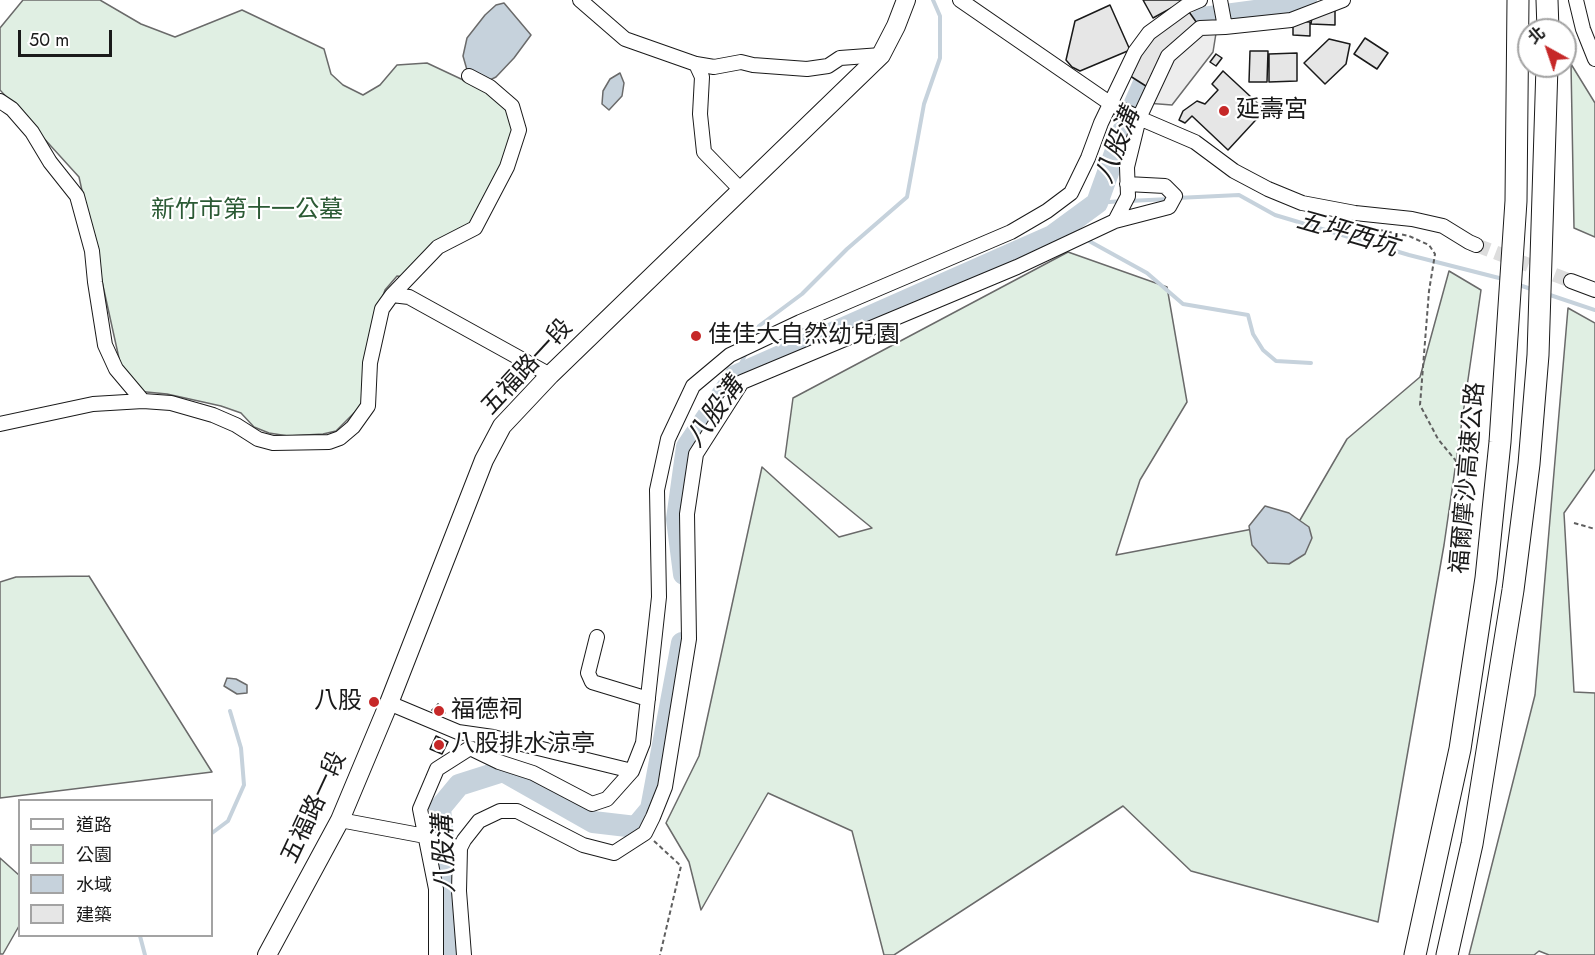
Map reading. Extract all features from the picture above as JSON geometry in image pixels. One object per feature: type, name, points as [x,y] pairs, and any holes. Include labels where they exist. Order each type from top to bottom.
[{"type":"highway","name":"福爾摩沙高速公路","points":[[1414,955],[1460,748],[1486,578],[1500,442],[1516,201],[1518,0]]},
{"type":"highway","points":[[1547,0],[1548,18]]},
{"type":"highway","points":[[1447,955],[1472,844],[1513,590],[1529,464],[1538,355],[1547,78]]},
{"type":"main road","name":"五福路一段","points":[[267,955],[340,820],[389,703],[484,460],[502,426],[550,375],[881,55],[906,0]]},
{"type":"lane","points":[[580,0],[625,39],[696,64],[714,67],[741,62],[807,69],[828,66],[840,58],[881,55]]},
{"type":"lane","points":[[960,0],[1111,104],[1195,142],[1234,171],[1268,189],[1302,203],[1355,213],[1412,219],[1443,226],[1476,245]]},
{"type":"lane","points":[[436,955],[436,889],[420,808],[437,769],[470,748],[499,762],[533,773],[592,804],[607,799],[632,771],[643,743],[659,597],[657,490],[668,438],[693,386],[730,355],[1011,232],[1047,211],[1071,193],[1135,52],[1149,33],[1186,6],[1200,0]]},
{"type":"lane","points":[[1220,0],[1225,27]]},
{"type":"lane","points":[[1115,221],[1128,196],[1127,167],[1139,118],[1168,56],[1200,28],[1291,20],[1343,0]]},
{"type":"lane","points":[[1576,0],[1582,29],[1595,59]]},
{"type":"lane","points":[[696,64],[702,77],[700,114],[704,152],[741,190]]},
{"type":"lane","points":[[0,424],[93,404],[143,401],[171,403],[213,415],[236,425],[258,439],[273,443],[329,442],[340,438],[353,427],[368,406],[370,363],[382,309],[392,295],[438,247],[475,228],[507,168],[519,130],[512,106],[490,87],[468,76]]},
{"type":"lane","points":[[0,101],[12,109],[32,132],[50,162],[77,196],[92,251],[94,282],[105,345],[116,369],[143,401]]},
{"type":"lane","points":[[464,955],[459,891],[460,848],[479,821],[500,811],[517,811],[583,845],[614,853],[645,833],[665,787],[689,639],[687,514],[696,454],[742,382],[1017,267],[1115,221],[1169,207],[1175,196],[1165,186],[1127,184]]},
{"type":"lane","points":[[1571,281],[1595,290]]},
{"type":"lane","points":[[392,295],[409,297],[550,375]]},
{"type":"lane","points":[[597,637],[588,673],[592,682],[648,699]]},
{"type":"lane","points":[[389,703],[458,732],[493,737],[632,771]]},
{"type":"lane","points":[[458,732],[459,755]]},
{"type":"lane","points":[[340,820],[425,836],[460,848]]},
{"type":"path","points":[[1374,228],[1409,236],[1429,245],[1435,254],[1429,291],[1420,405],[1438,440],[1470,478]]},
{"type":"path","points":[[1574,523],[1595,530]]},
{"type":"path","points":[[645,833],[681,866],[660,955]]},
{"type":"green space","name":"新竹市第十一公墓","points":[[23,0],[100,0],[141,24],[175,37],[242,10],[324,49],[331,74],[343,85],[363,95],[380,85],[397,65],[427,63],[493,94],[508,106],[512,122],[512,141],[505,162],[472,224],[405,277],[397,276],[385,290],[372,327],[361,406],[336,431],[288,436],[269,433],[254,427],[241,413],[221,406],[167,394],[126,390],[79,177],[0,90],[0,28]]},
{"type":"green space","points":[[1577,74],[1595,103],[1595,237],[1574,228],[1571,78],[1577,78]]},
{"type":"green space","points":[[1068,252],[1167,287],[1187,402],[1140,480],[1116,555],[1300,520],[1347,439],[1420,377],[1449,271],[1481,290],[1444,545],[1378,922],[1191,871],[1123,806],[894,955],[884,955],[852,831],[768,793],[701,910],[689,862],[666,823],[699,756],[762,467],[839,537],[872,528],[785,457],[793,398]]},
{"type":"green space","points":[[1568,308],[1595,323],[1595,469],[1564,513],[1574,692],[1595,693],[1595,955],[1549,955],[1539,951],[1534,955],[1469,955],[1535,695]]},
{"type":"green space","points":[[89,576],[212,772],[0,798],[0,582],[16,577]]},
{"type":"green space","points":[[0,858],[18,874],[18,928],[3,954],[0,954]]},
{"type":"shaded area","points":[[1217,27],[1213,52],[1172,105],[1146,103],[1168,56],[1200,28]]},
{"type":"water","points":[[504,3],[531,35],[514,58],[496,77],[488,81],[467,70],[463,56],[467,38],[485,15],[496,5]]},
{"type":"water","points":[[620,73],[624,83],[622,96],[609,110],[602,104],[603,91],[610,79]]},
{"type":"water","points":[[1265,506],[1289,513],[1309,527],[1312,538],[1305,554],[1289,564],[1268,563],[1252,545],[1249,526]]},
{"type":"water","points":[[227,678],[236,679],[247,685],[247,693],[237,694],[224,686]]},
{"type":"building","points":[[1143,0],[1186,0],[1153,18]]},
{"type":"building","points":[[1110,5],[1130,50],[1080,71],[1072,67],[1066,60],[1075,21]]},
{"type":"building","points":[[1187,9],[1199,26],[1149,88],[1127,74],[1160,29]]},
{"type":"building","points":[[1335,10],[1335,25],[1311,24],[1312,17]]},
{"type":"building","points":[[1293,21],[1310,22],[1310,36],[1293,35]]},
{"type":"building","points":[[1365,38],[1388,53],[1377,69],[1354,54]]},
{"type":"building","points":[[1329,39],[1350,44],[1346,64],[1325,84],[1304,63]]},
{"type":"building","points":[[1250,51],[1268,51],[1267,82],[1249,82]]},
{"type":"building","points":[[1297,53],[1297,81],[1269,82],[1269,54]]},
{"type":"building","points":[[1216,54],[1222,58],[1216,66],[1210,62]]},
{"type":"building","name":"延壽宮","points":[[1223,71],[1265,110],[1228,150],[1192,116],[1185,123],[1179,120],[1183,111],[1197,101],[1205,104],[1218,90],[1212,84]]},
{"type":"building","name":"福德祠","points":[[438,704],[445,713],[439,718],[432,710]]},
{"type":"building","name":"八股排水涼亭","points":[[436,736],[448,742],[442,754],[430,749]]},
{"type":"waterway","points":[[753,339],[759,326],[802,294],[847,249],[907,197],[924,104],[940,58],[940,16],[933,0]]},
{"type":"waterway","name":"八股溝","points":[[684,574],[677,519],[687,447],[735,376],[1052,236],[1097,203],[1123,131],[1155,57],[1203,18],[1299,5],[1306,0]]},
{"type":"waterway","name":"五坪西坑","points":[[1177,198],[1239,195],[1275,215],[1409,255],[1503,279]]},
{"type":"waterway","name":"五坪西坑","points":[[1129,201],[1169,199]]},
{"type":"waterway","name":"五坪西坑","points":[[1097,203],[1122,201]]},
{"type":"waterway","points":[[1064,227],[1075,233]]},
{"type":"waterway","points":[[1089,241],[1147,273],[1183,304],[1248,315],[1253,334],[1263,350],[1276,361],[1311,363]]},
{"type":"waterway","name":"五坪西坑","points":[[1516,284],[1534,290]]},
{"type":"waterway","name":"五坪西坑","points":[[1547,294],[1595,310]]},
{"type":"waterway","points":[[735,376],[747,351]]},
{"type":"waterway","name":"八股溝","points":[[447,955],[449,901],[440,808],[459,785],[503,771],[593,822],[636,827],[651,809],[682,643]]},
{"type":"waterway","points":[[213,832],[228,821],[244,785],[241,748],[230,711]]},
{"type":"waterway","points":[[140,937],[145,955]]},
{"type":"tunnel","points":[[1476,245],[1571,281]]},
{"type":"place","name":"延壽宮","points":[[1224,111]]},
{"type":"place","name":"佳佳大自然幼兒園","points":[[696,336]]},
{"type":"place","name":"八股","points":[[374,702]]},
{"type":"place","name":"福德祠","points":[[439,711]]},
{"type":"place","name":"八股排水涼亭","points":[[439,745]]}]
